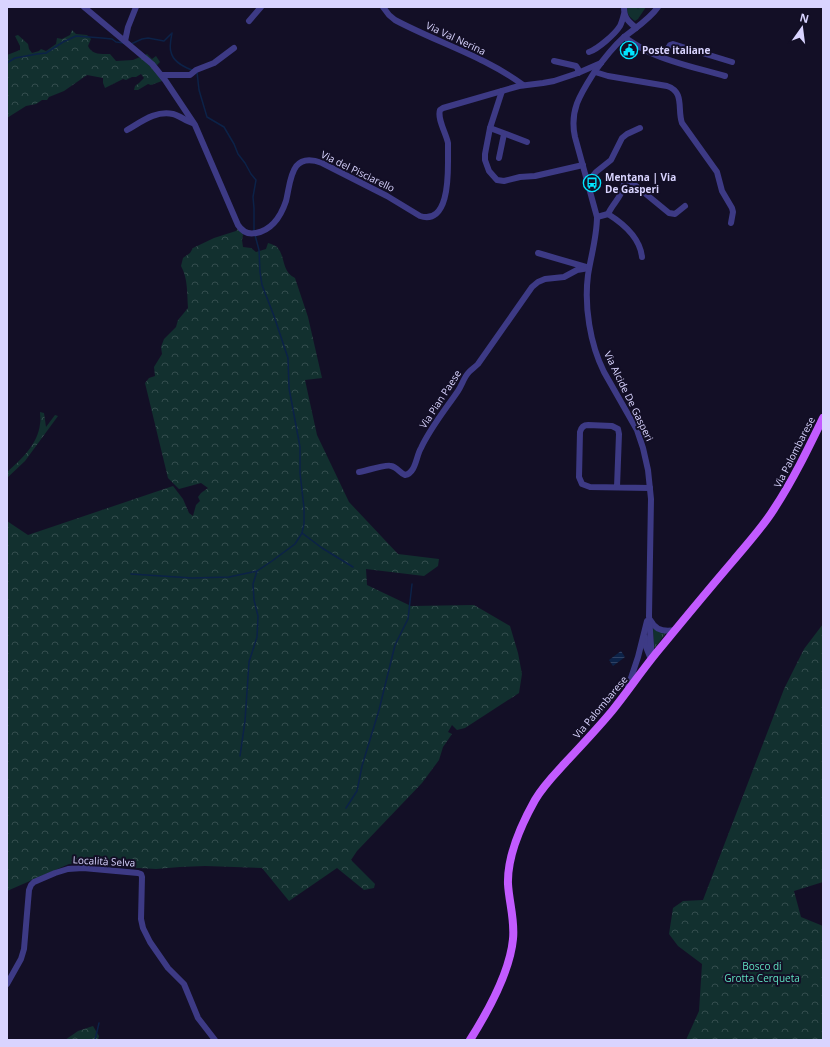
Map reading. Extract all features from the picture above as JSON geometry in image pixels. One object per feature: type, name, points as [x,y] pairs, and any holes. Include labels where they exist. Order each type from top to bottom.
[{"type":"main road","name":"Via Palombarese","points":[[470,1040],[501,981],[512,946],[514,928],[508,877],[512,854],[521,827],[531,806],[542,788],[606,718],[651,659],[756,534],[774,510],[809,448],[823,418]]},
{"type":"street","name":"Via del Pisciarello","points":[[84,7],[152,64],[162,75],[193,123],[238,225],[244,231],[255,233],[269,228],[279,218],[286,201],[293,171],[298,164],[308,160],[317,161],[381,192],[420,216],[432,216],[439,210],[445,199],[447,188],[448,143],[439,115],[439,111],[442,108],[523,85],[548,82],[601,64]]},
{"type":"street","points":[[125,41],[129,24],[136,7]]},
{"type":"street","points":[[249,21],[262,7]]},
{"type":"street","name":"Via Val Nerina","points":[[383,7],[389,15],[397,21],[491,65],[523,85]]},
{"type":"street","name":"Via Alcide De Gasperi","points":[[651,659],[652,645],[649,616],[650,488],[647,462],[638,434],[599,361],[588,321],[587,287],[597,217],[575,135],[574,116],[579,97],[601,64],[624,37],[650,16],[658,7]]},
{"type":"street","points":[[624,10],[629,22],[636,28]]},
{"type":"street","points":[[589,52],[598,47],[617,29],[621,24],[624,10]]},
{"type":"street","points":[[624,37],[646,50],[660,56],[726,76]]},
{"type":"street","points":[[660,56],[666,52],[672,44],[732,62]]},
{"type":"street","points":[[162,75],[190,75],[196,70],[213,64],[234,48]]},
{"type":"street","points":[[554,61],[576,66],[578,73]]},
{"type":"street","points":[[595,72],[608,76],[665,85],[676,90],[679,96],[680,116],[682,123],[716,171],[722,191],[731,205],[733,211],[731,224]]},
{"type":"street","points":[[502,91],[490,128],[485,152],[485,160],[490,172],[499,180],[504,181],[520,177],[537,176],[583,165]]},
{"type":"street","points":[[127,130],[152,116],[162,113],[174,115],[193,123]]},
{"type":"street","points":[[490,128],[527,142]]},
{"type":"street","points":[[588,184],[596,172],[611,160],[622,138],[640,128]]},
{"type":"street","points":[[499,158],[504,134]]},
{"type":"street","points":[[608,214],[622,193],[625,182],[628,180],[669,213],[675,214],[685,206]]},
{"type":"street","points":[[597,217],[608,214],[622,223],[640,246],[642,257]]},
{"type":"street","points":[[538,253],[589,268]]},
{"type":"street","name":"Via Pian Paese","points":[[359,472],[389,466],[394,467],[401,474],[405,475],[410,473],[413,469],[420,449],[445,408],[462,386],[468,373],[478,364],[533,286],[545,279],[564,277],[577,270],[589,268]]},
{"type":"street","points":[[617,488],[618,429],[612,426],[584,426],[580,432],[579,477],[582,484],[587,487],[617,488],[650,488]]},
{"type":"street","points":[[649,616],[652,624],[658,629],[667,631],[675,630]]},
{"type":"street","name":"Via Alcide De Gasperi","points":[[627,692],[649,616]]},
{"type":"street","name":"Via Alcide De Gasperi","points":[[645,630],[646,647],[651,659]]},
{"type":"street","name":"Località Selva","points":[[7,984],[22,956],[24,949],[29,890],[32,884],[55,873],[71,869],[84,868],[138,872],[142,877],[141,919],[144,931],[163,962],[184,984],[198,1018],[215,1040]]},
{"type":"green space","points":[[627,7],[637,7],[638,9],[639,7],[646,7],[635,21],[627,12]]},
{"type":"green space","points":[[72,30],[76,34],[87,35],[91,39],[88,46],[92,51],[110,54],[116,61],[133,60],[147,54],[152,59],[156,56],[160,62],[157,65],[158,74],[162,81],[151,85],[148,84],[138,90],[134,90],[135,86],[144,78],[141,74],[126,80],[123,79],[105,88],[103,78],[87,75],[64,91],[49,97],[47,100],[42,100],[36,104],[26,106],[7,118],[7,55],[20,50],[20,46],[15,36],[18,35],[28,44],[32,53],[41,49],[46,51],[56,44],[57,38],[62,39],[70,35]]},
{"type":"green space","points":[[240,227],[243,235],[243,247],[251,248],[256,252],[266,249],[268,243],[277,247],[282,255],[288,272],[295,278],[308,317],[322,378],[305,380],[317,435],[349,502],[398,554],[439,559],[438,566],[424,576],[366,569],[367,585],[411,606],[474,605],[510,626],[518,653],[522,674],[519,693],[465,728],[457,730],[452,725],[448,732],[452,734],[443,747],[439,760],[422,783],[357,851],[351,860],[375,884],[374,888],[364,890],[337,868],[289,901],[262,868],[205,866],[156,869],[69,864],[7,891],[7,521],[28,535],[173,486],[183,499],[189,513],[193,516],[196,505],[200,501],[198,497],[208,488],[201,483],[179,489],[168,478],[145,383],[149,378],[155,376],[154,367],[162,354],[161,347],[164,339],[176,327],[178,320],[188,308],[186,281],[181,266],[183,258],[190,253],[193,248],[214,238],[236,231]]},
{"type":"green space","points":[[40,412],[44,413],[46,427],[55,415],[58,416],[25,461],[7,478],[7,472],[23,457],[36,438],[39,431]]},
{"type":"green space","name":"Bosco di Grotta Cerqueta","points":[[823,624],[823,882],[794,891],[801,917],[823,926],[823,1040],[686,1040],[699,1011],[702,964],[678,946],[669,934],[673,908],[683,901],[703,900],[784,689],[804,649]]},
{"type":"green space","points":[[653,628],[666,633],[654,649]]},
{"type":"green space","points":[[93,1026],[99,1036],[98,1040],[65,1040],[78,1031]]},
{"type":"water","points":[[621,651],[625,657],[613,666],[609,660]]},
{"type":"waterway","points":[[172,33],[170,43],[172,56],[179,64],[192,70]]},
{"type":"waterway","points":[[131,44],[148,38],[164,41],[171,34]]},
{"type":"waterway","points":[[7,63],[15,58],[46,53],[76,36],[112,39],[116,42],[124,43]]},
{"type":"waterway","points":[[197,72],[199,90],[207,117],[224,127],[238,154],[256,180],[253,197],[254,232]]},
{"type":"waterway","points":[[131,574],[192,578],[229,577],[257,571],[295,544],[302,533],[304,524],[304,508],[300,473],[300,447],[289,388],[288,358],[262,285],[259,250],[255,235]]},
{"type":"waterway","points":[[302,533],[322,548],[353,567]]},
{"type":"waterway","points":[[240,756],[245,721],[249,662],[257,637],[258,616],[254,600],[253,584],[257,571]]},
{"type":"waterway","points":[[346,808],[357,791],[362,766],[379,710],[395,645],[408,619],[412,584]]},
{"type":"waterway","points":[[95,1040],[99,1023]]},
{"type":"place","name":"Poste italiane","points":[[629,50]]},
{"type":"place","name":"Mentana | Via De Gasperi","points":[[592,183]]}]
